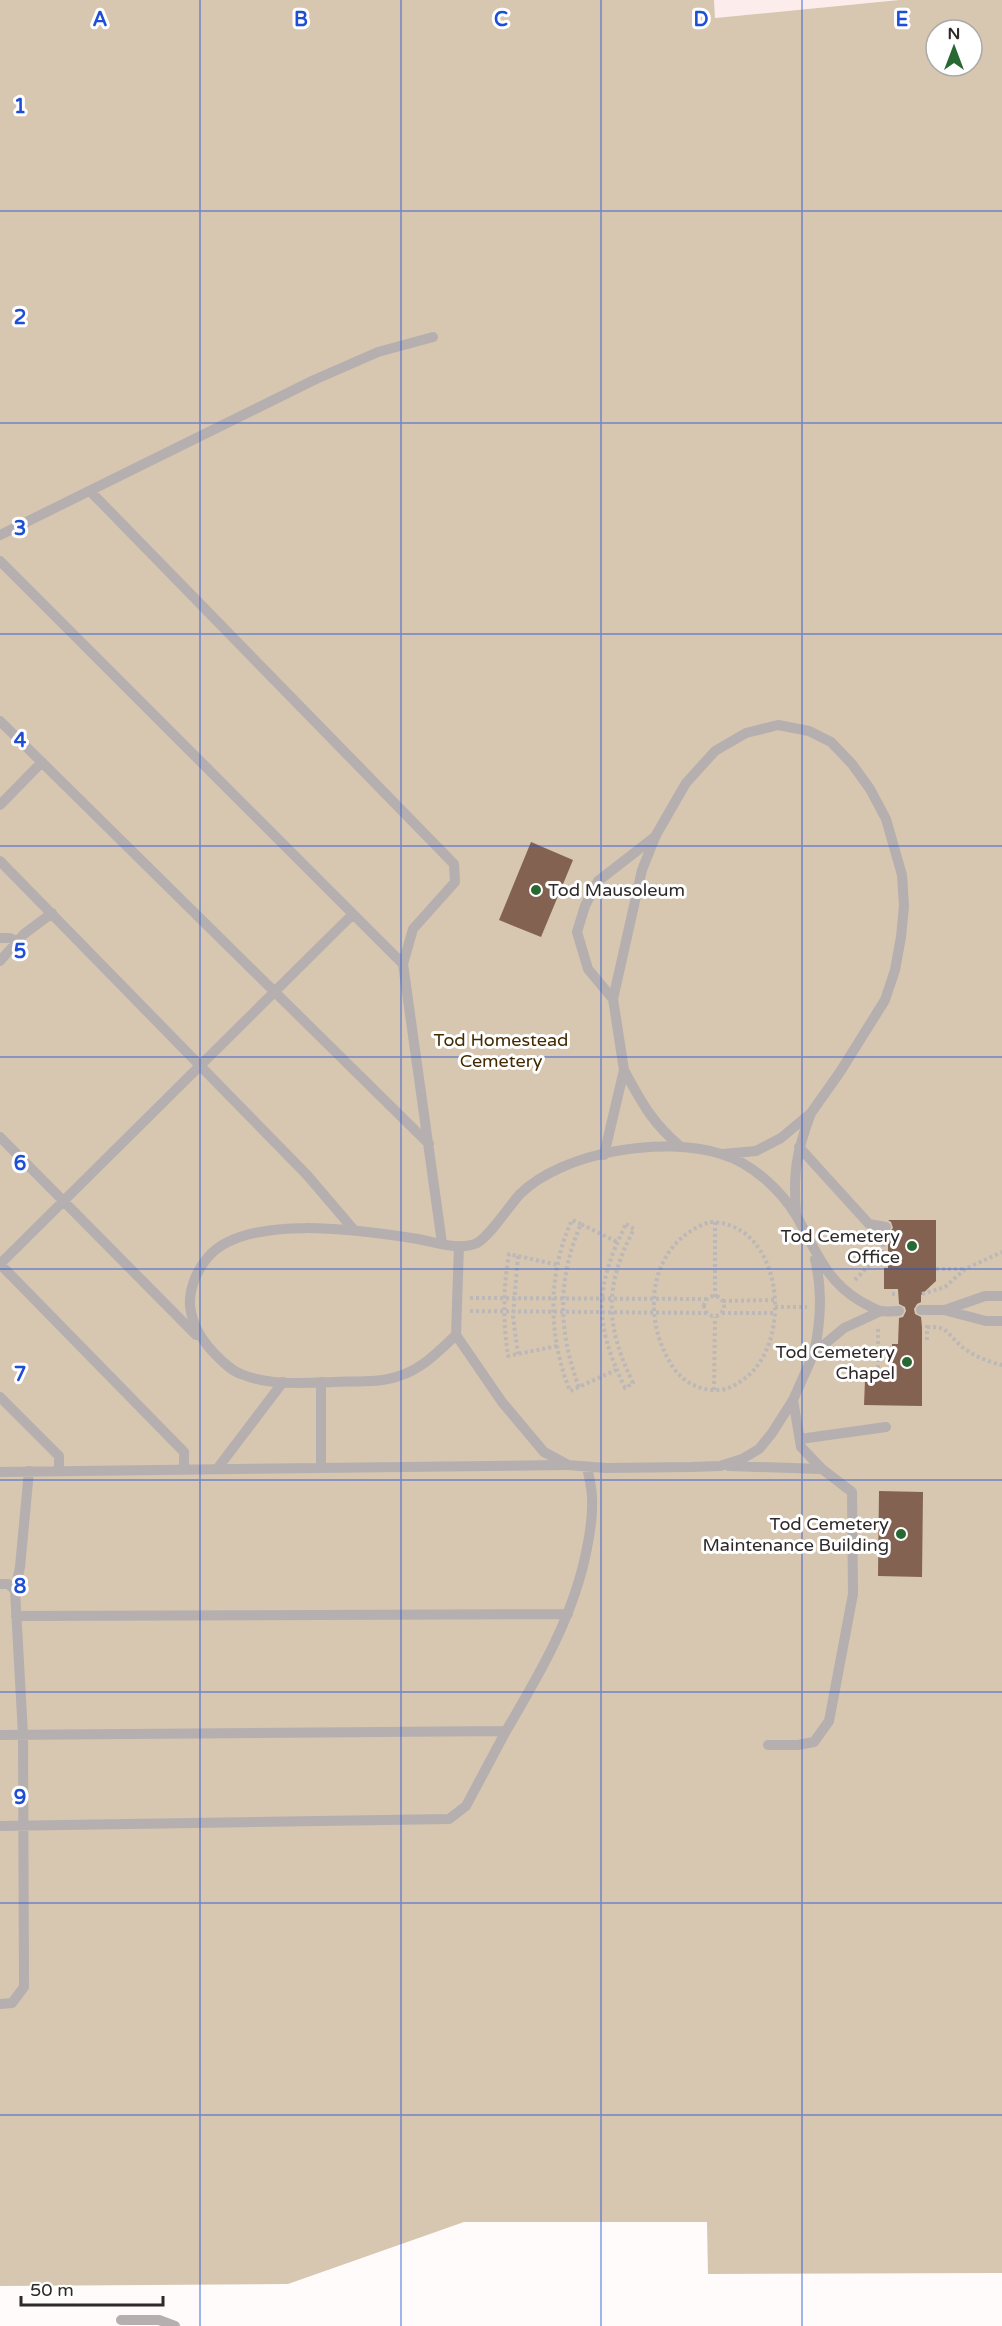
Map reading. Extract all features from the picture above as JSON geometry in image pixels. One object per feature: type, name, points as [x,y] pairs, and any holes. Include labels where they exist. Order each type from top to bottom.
[{"type":"lane","points":[[0,535],[314,380],[378,352],[433,337]]},
{"type":"lane","points":[[90,491],[454,864],[455,882],[412,929],[403,964],[430,1144],[442,1243]]},
{"type":"lane","points":[[0,561],[403,964]]},
{"type":"lane","points":[[0,721],[430,1144]]},
{"type":"lane","points":[[203,1341],[194,1326],[190,1304],[192,1287],[201,1265],[217,1247],[240,1235],[320,1229],[354,1230],[459,1246],[477,1243],[521,1193],[550,1173],[578,1161],[650,1146],[722,1154],[756,1151],[781,1138],[811,1113],[885,1000],[895,970],[904,906],[902,875],[886,819],[870,789],[852,764],[831,742],[809,731],[778,725],[746,733],[715,751],[686,783],[656,835],[642,870],[614,999],[624,1070],[645,1109],[662,1131],[682,1148]]},
{"type":"lane","points":[[0,805],[42,762]]},
{"type":"lane","points":[[614,999],[588,969],[577,932],[585,906],[598,880],[656,835]]},
{"type":"lane","points":[[0,861],[307,1175],[354,1230]]},
{"type":"lane","points":[[0,961],[52,913]]},
{"type":"lane","points":[[184,1469],[184,1452],[0,1264],[276,993],[353,914]]},
{"type":"lane","points":[[0,938],[10,938],[18,942]]},
{"type":"lane","points":[[604,1155],[624,1070]]},
{"type":"lane","points":[[796,1216],[794,1179],[799,1147],[811,1113]]},
{"type":"lane","points":[[0,1137],[223,1362],[238,1373],[256,1379],[283,1382],[362,1381],[398,1377],[423,1364],[456,1335]]},
{"type":"lane","points":[[799,1147],[869,1224],[887,1230]]},
{"type":"lane","points":[[722,1154],[751,1169],[777,1190],[796,1216],[813,1250],[844,1292],[881,1311]]},
{"type":"lane","points":[[459,1246],[456,1335],[502,1402],[537,1444],[544,1452],[568,1465]]},
{"type":"lane","points":[[720,1466],[742,1459],[759,1449],[772,1434],[794,1400],[814,1353],[820,1323],[820,1281],[813,1250]]},
{"type":"lane","points":[[944,1310],[985,1296],[1002,1296]]},
{"type":"lane","points":[[921,1310],[944,1310],[986,1321],[1002,1321]]},
{"type":"lane","points":[[814,1353],[844,1328],[881,1311],[899,1311]]},
{"type":"lane","points":[[217,1469],[283,1382]]},
{"type":"lane","points":[[321,1382],[321,1468]]},
{"type":"lane","points":[[768,1744],[798,1745],[814,1742],[829,1721],[853,1594],[852,1492],[822,1469],[801,1447],[794,1400]]},
{"type":"lane","points":[[3,1405],[59,1456],[60,1471]]},
{"type":"lane","points":[[800,1438],[886,1427]]},
{"type":"lane","points":[[0,1472],[568,1465],[606,1468],[720,1466],[822,1469]]},
{"type":"lane","points":[[0,1826],[449,1819],[466,1806],[546,1661],[568,1614],[581,1578],[590,1535],[592,1499],[587,1467]]},
{"type":"lane","points":[[0,2004],[12,2003],[24,1987],[23,1735],[15,1590],[20,1567],[29,1471]]},
{"type":"lane","points":[[0,1584],[8,1584],[15,1590]]},
{"type":"lane","points":[[16,1616],[568,1614]]},
{"type":"lane","points":[[0,1735],[506,1731]]},
{"type":"lane","points":[[121,2320],[159,2319],[175,2326]]},
{"type":"path","points":[[616,1370],[570,1391],[557,1346],[553,1299],[559,1257],[572,1220],[617,1242]]},
{"type":"path","points":[[715,1222],[715,1296]]},
{"type":"path","points":[[715,1222],[730,1224],[743,1231],[757,1245],[766,1260],[775,1300],[770,1342],[763,1359],[751,1374],[736,1385],[720,1391],[706,1390],[678,1375],[658,1338],[654,1312],[658,1273],[668,1253],[679,1238],[696,1227],[715,1222]]},
{"type":"path","points":[[579,1387],[568,1352],[562,1299],[569,1258],[581,1224]]},
{"type":"path","points":[[626,1224],[634,1229],[620,1259],[612,1299],[618,1352],[633,1383],[625,1388],[610,1354],[602,1312],[604,1280],[611,1256],[626,1224]]},
{"type":"path","points":[[844,1292],[876,1258],[885,1258],[882,1234],[887,1230]]},
{"type":"path","points":[[921,1294],[945,1287],[965,1269],[1002,1252]]},
{"type":"path","points":[[557,1346],[508,1356],[504,1298],[509,1254],[558,1265]]},
{"type":"path","points":[[518,1256],[513,1312],[518,1354]]},
{"type":"path","points":[[611,1256],[620,1259]]},
{"type":"path","points":[[559,1257],[569,1258]]},
{"type":"path","points":[[936,1269],[965,1269]]},
{"type":"path","points":[[892,1289],[892,1294],[898,1294]]},
{"type":"path","points":[[457,1298],[707,1299],[715,1296]]},
{"type":"path","points":[[715,1296],[723,1301],[775,1300]]},
{"type":"path","points":[[706,1312],[704,1305],[707,1299]]},
{"type":"path","points":[[722,1313],[725,1306],[723,1301]]},
{"type":"path","points":[[775,1307],[820,1308]]},
{"type":"path","points":[[457,1311],[706,1312],[715,1317]]},
{"type":"path","points":[[715,1317],[722,1313],[775,1313]]},
{"type":"path","points":[[714,1390],[715,1317]]},
{"type":"path","points":[[878,1380],[878,1324],[885,1324]]},
{"type":"path","points":[[921,1324],[927,1324],[927,1327],[942,1328],[967,1350],[1002,1365]]},
{"type":"path","points":[[927,1327],[927,1343]]},
{"type":"path","points":[[559,1354],[568,1352]]},
{"type":"path","points":[[610,1354],[618,1352]]},
{"type":"shaded area","points":[[714,0],[899,0],[715,18]]},
{"type":"green space","name":"Tod Homestead Cemetery","points":[[0,0],[714,0],[715,18],[899,0],[1002,0],[1002,2273],[708,2274],[707,2222],[464,2222],[288,2284],[0,2286]]},
{"type":"building","name":"Tod Mausoleum","points":[[531,842],[573,860],[541,937],[499,920]]},
{"type":"building","points":[[888,1220],[936,1220],[936,1281],[921,1295],[921,1302],[914,1309],[915,1314],[921,1317],[922,1327],[922,1406],[864,1405],[865,1380],[892,1380],[892,1344],[898,1344],[899,1318],[903,1317],[906,1311],[905,1307],[899,1304],[898,1289],[884,1289],[884,1268],[888,1268],[888,1234],[893,1228]]},
{"type":"building","name":"Tod Cemetery Maintenance Building","points":[[879,1491],[923,1492],[922,1577],[878,1576]]},
{"type":"place","name":"Tod Mausoleum","points":[[536,890]]},
{"type":"place","name":"Tod Cemetery Office","points":[[912,1246]]},
{"type":"place","name":"Tod Cemetery Chapel","points":[[907,1362]]},
{"type":"place","name":"Tod Cemetery Maintenance Building","points":[[901,1534]]}]
